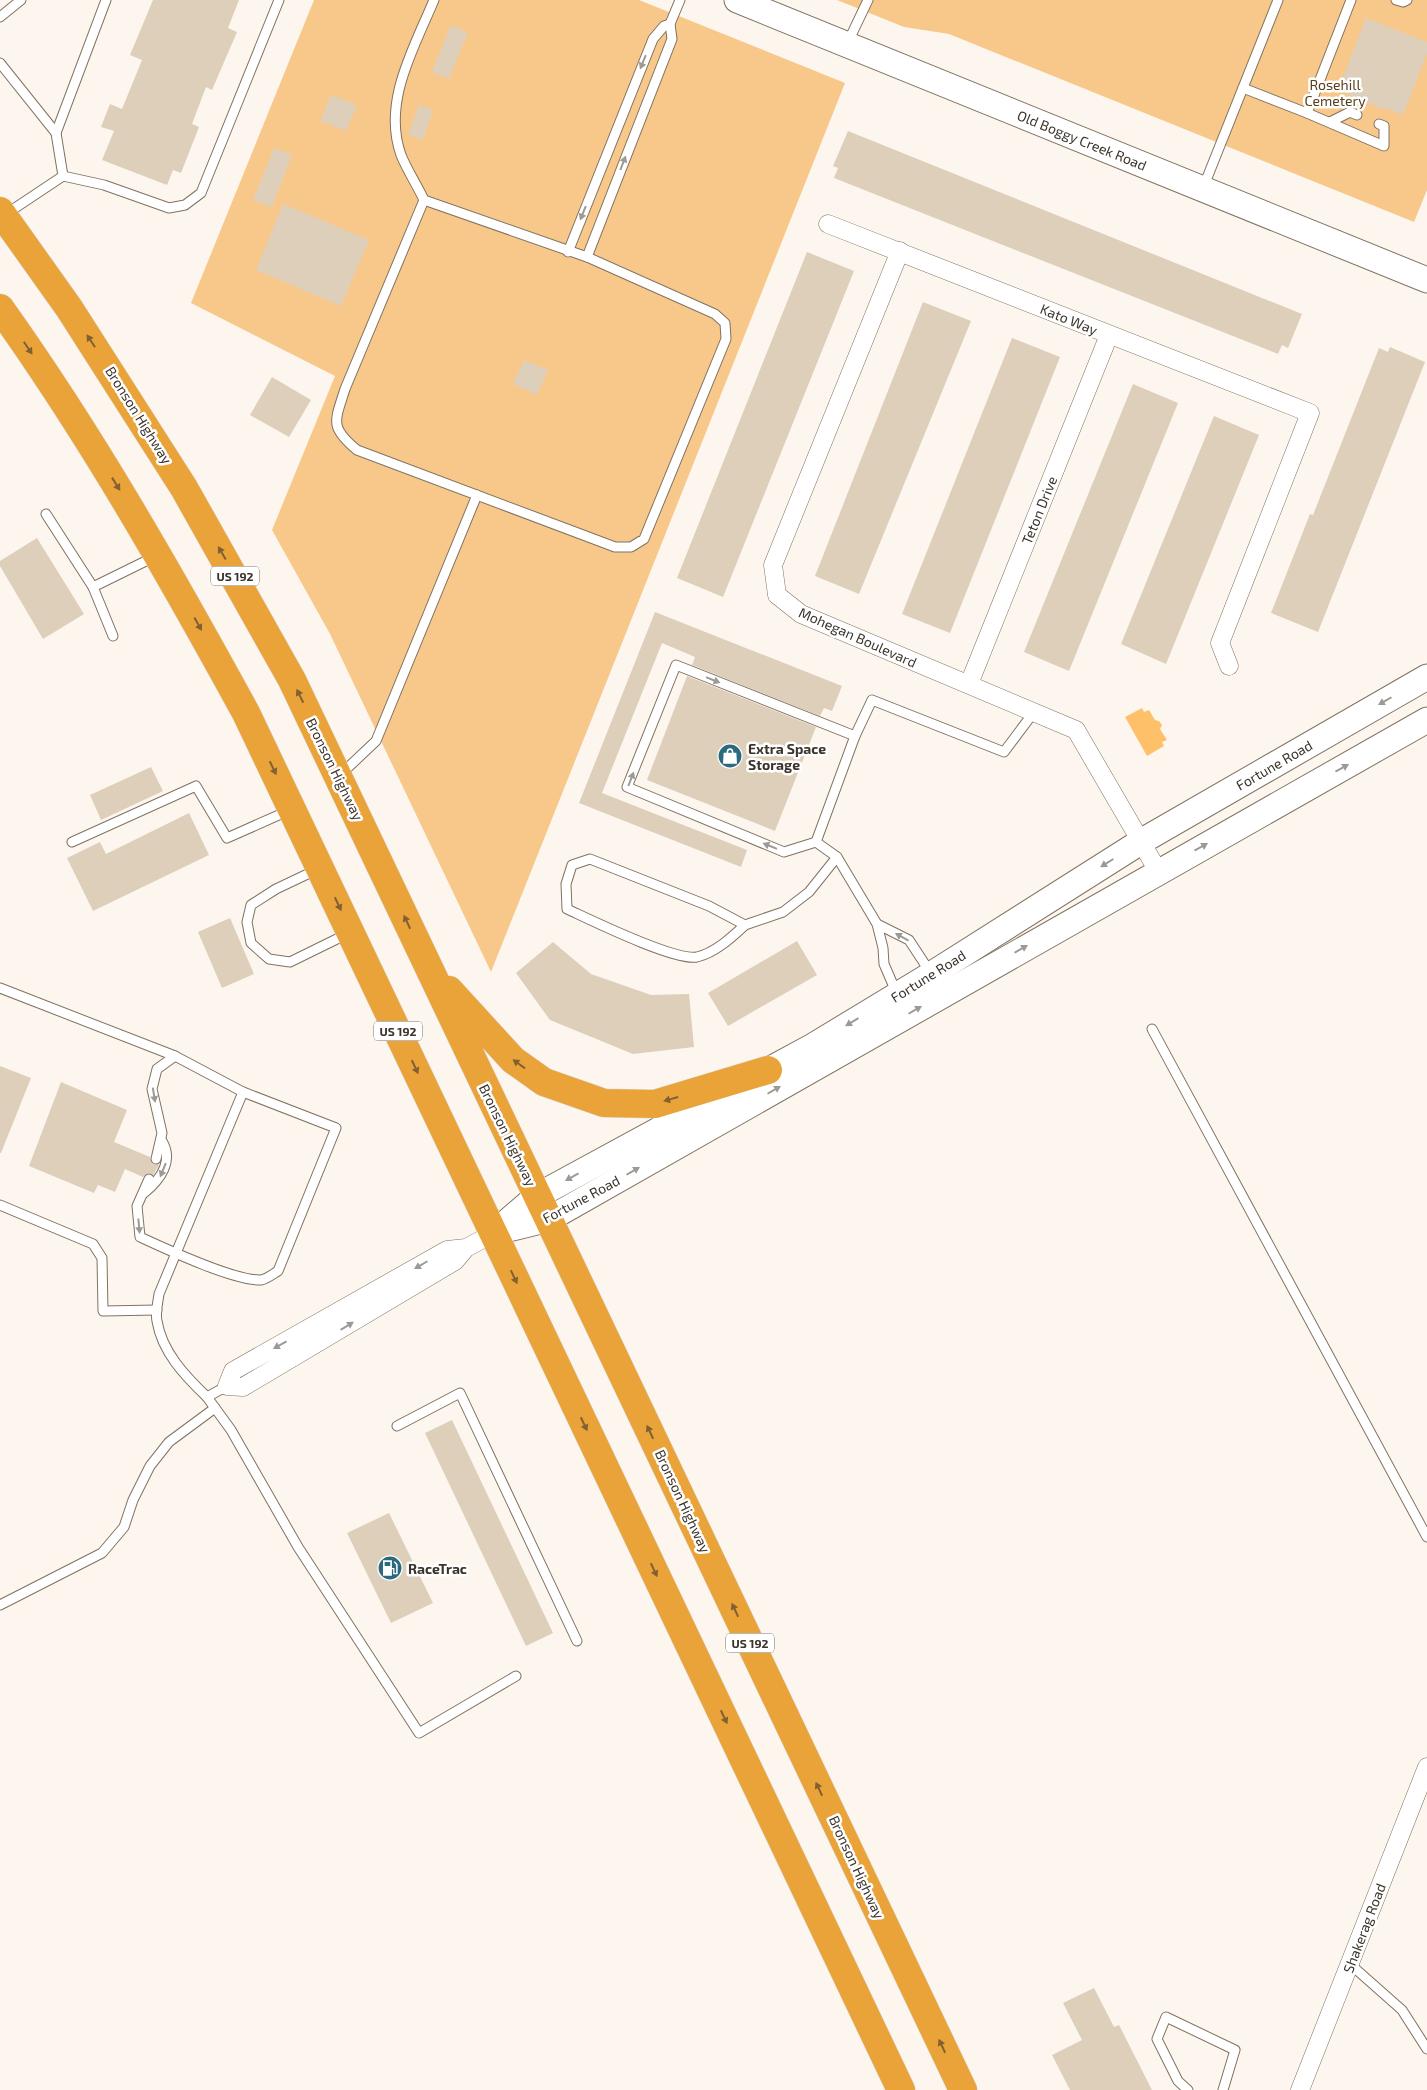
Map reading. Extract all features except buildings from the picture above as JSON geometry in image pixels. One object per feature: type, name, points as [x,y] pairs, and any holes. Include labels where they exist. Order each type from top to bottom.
[{"type":"highway","name":"Bronson Highway","points":[[1,214],[69,308],[184,488],[292,680],[963,2090]]},
{"type":"highway","name":"US 192","points":[[0,308],[86,435],[158,554],[246,713],[352,932],[900,2090]]},
{"type":"highway","points":[[428,966],[513,1060],[544,1082],[604,1103],[655,1104],[768,1070]]},
{"type":"main road","name":"Old Boggy Creek Road","points":[[737,0],[1427,280]]},
{"type":"main road","name":"Fortune Road","points":[[543,1207],[768,1070],[898,995],[1142,841],[1427,677]]},
{"type":"main road","name":"Fortune Road","points":[[494,1233],[1158,871],[1427,720]]},
{"type":"street","name":"Kato Way","points":[[828,224],[1310,414],[1220,643],[1229,666]]},
{"type":"street","name":"Mohegan Boulevard","points":[[900,251],[773,565],[777,595],[800,614],[1076,730],[1158,871]]},
{"type":"street","name":"Teton Drive","points":[[970,684],[1109,336]]},
{"type":"street","points":[[227,1386],[243,1387],[455,1261],[466,1248],[494,1233]]},
{"type":"street","name":"Shakerag Road","points":[[1300,2090],[1427,1766]]},
{"type":"lane","points":[[0,17],[21,0]]},
{"type":"lane","points":[[56,133],[106,0]]},
{"type":"lane","points":[[1,214],[63,176],[104,185],[169,208],[185,205],[201,193],[279,0]]},
{"type":"lane","points":[[424,200],[345,389],[336,419],[341,437],[357,450],[615,547],[631,547],[644,539],[726,339],[725,323],[715,314],[587,257],[568,252],[424,200],[402,155],[396,135],[396,103],[402,77],[434,0]]},
{"type":"lane","points":[[587,257],[672,39],[670,24],[680,0]]},
{"type":"lane","points":[[847,45],[868,0]]},
{"type":"lane","points":[[1202,189],[1278,0]]},
{"type":"lane","points":[[1307,113],[1351,0]]},
{"type":"lane","points":[[1396,0],[1403,2],[1407,0]]},
{"type":"lane","points":[[568,252],[653,39],[664,26],[670,24]]},
{"type":"lane","points":[[0,63],[56,133],[63,176]]},
{"type":"lane","points":[[1243,88],[1330,122],[1384,146],[1384,126],[1379,124]]},
{"type":"lane","points":[[1330,122],[1350,112],[1357,115]]},
{"type":"lane","points":[[339,776],[376,740],[477,495]]},
{"type":"lane","points":[[46,514],[94,587],[113,636]]},
{"type":"lane","points":[[94,587],[158,554]]},
{"type":"lane","points":[[816,842],[784,852],[627,787],[676,665],[855,736]]},
{"type":"lane","points":[[816,842],[855,736],[872,700],[1004,752],[1034,712]]},
{"type":"lane","points":[[72,842],[196,786],[227,838],[293,809]]},
{"type":"lane","points":[[816,842],[837,856],[878,924],[884,964],[898,995]]},
{"type":"lane","points":[[746,926],[709,906],[590,859],[572,866],[566,884],[567,909],[621,934],[675,953],[696,957],[720,946],[746,926],[783,912],[809,892],[837,856]]},
{"type":"lane","points":[[321,868],[276,889],[252,905],[247,922],[251,943],[269,959],[290,962],[352,932]]},
{"type":"lane","points":[[878,924],[909,940],[932,974]]},
{"type":"lane","points":[[0,988],[175,1056],[243,1092],[336,1128],[278,1271],[263,1280],[248,1279],[176,1254],[140,1237],[138,1206],[149,1179]]},
{"type":"lane","points":[[1152,1029],[1427,1537]]},
{"type":"lane","points":[[156,1160],[162,1141],[162,1133],[152,1089],[157,1069],[175,1056]]},
{"type":"lane","points":[[243,1092],[159,1294],[157,1320],[165,1345],[182,1374],[207,1397],[231,1430],[298,1547],[419,1732],[516,1676]]},
{"type":"lane","points":[[143,1194],[158,1182],[168,1157],[167,1150],[162,1141]]},
{"type":"lane","points":[[0,1205],[93,1244],[102,1258],[103,1311],[158,1310]]},
{"type":"lane","points":[[207,1397],[227,1386]]},
{"type":"lane","points":[[397,1426],[460,1393],[577,1641]]},
{"type":"lane","points":[[0,1605],[102,1553],[124,1527],[133,1500],[150,1466],[170,1442],[215,1408]]},
{"type":"lane","points":[[1350,1964],[1402,2010],[1427,2049]]},
{"type":"lane","points":[[1188,2090],[1178,2081],[1157,2039],[1166,2017],[1236,2050],[1223,2090]]},
{"type":"green space","points":[[314,0],[639,0],[845,83],[491,972],[330,634],[272,530],[335,376],[191,303]]},
{"type":"green space","name":"Rosehill Cemetery","points":[[837,0],[1427,0],[1427,190],[1414,222],[949,34],[904,27]]},
{"type":"shaded area","points":[[1142,708],[1144,712],[1149,710],[1155,720],[1159,721],[1162,725],[1160,729],[1167,740],[1162,742],[1164,746],[1147,756],[1125,717]]},
{"type":"place","name":"Extra Space Storage","points":[[730,756]]},
{"type":"place","name":"RaceTrac","points":[[390,1568]]}]
